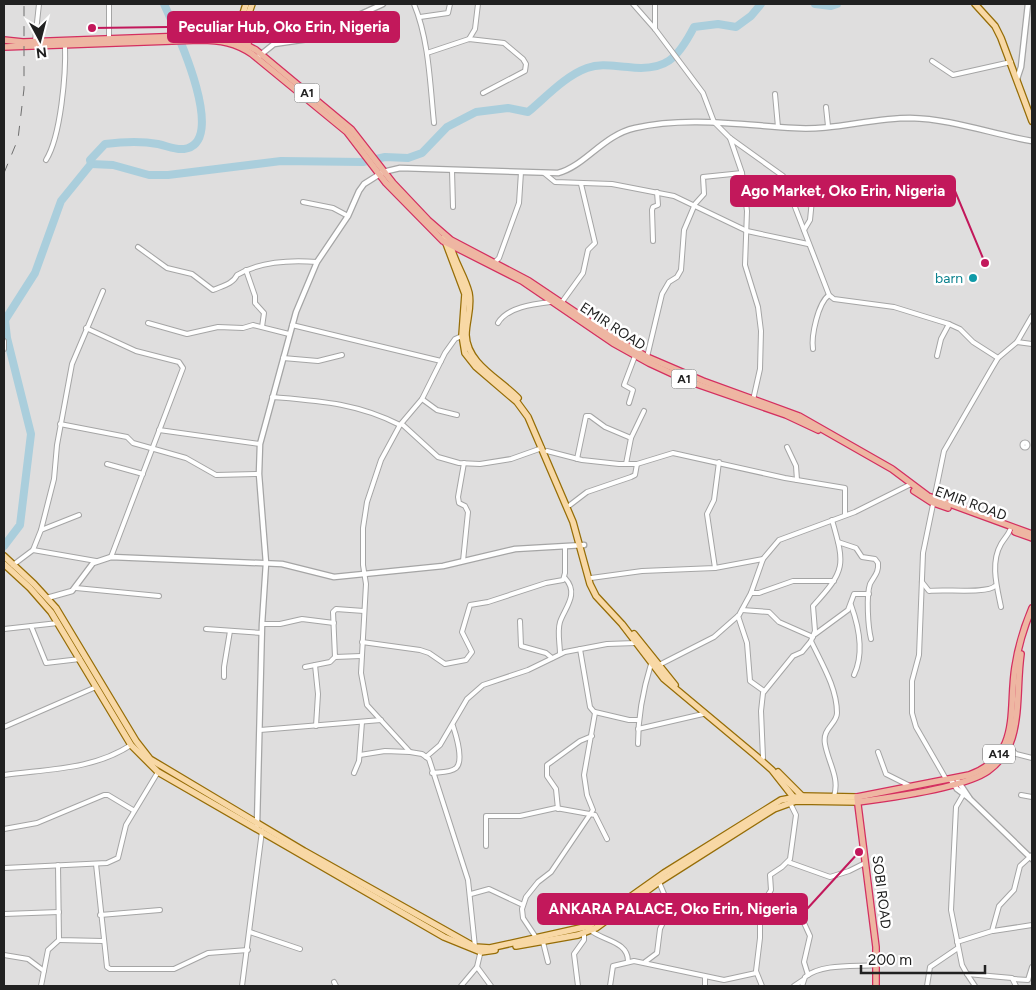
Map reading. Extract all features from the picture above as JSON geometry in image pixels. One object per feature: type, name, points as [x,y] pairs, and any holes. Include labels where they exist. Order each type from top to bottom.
[{"type":"highway","points":[[218,35],[231,32],[243,24],[245,39],[251,47]]},
{"type":"highway","name":"A1","points":[[4,47],[200,38],[218,35],[237,42]]},
{"type":"highway","name":"A1","points":[[200,38],[237,42]]},
{"type":"highway","name":"A1","points":[[4,40],[174,39]]},
{"type":"highway","name":"EMIR ROAD","points":[[237,42],[259,56],[351,129],[381,173],[444,238],[508,273],[635,356],[688,381],[753,402]]},
{"type":"highway","name":"EMIR ROAD","points":[[237,42],[251,47],[259,56]]},
{"type":"highway","name":"EMIR ROAD","points":[[450,242],[495,262],[562,302],[614,338],[647,357],[825,434],[890,472],[933,501],[1032,538]]},
{"type":"highway","name":"EMIR ROAD","points":[[933,501],[1032,534]]},
{"type":"highway","name":"A14","points":[[858,799],[953,781],[984,768],[997,757],[1006,743],[1011,719],[1015,666],[1022,636],[1032,608]]},
{"type":"highway","name":"A14","points":[[858,799],[953,781],[987,772],[1000,760],[1008,746],[1016,720],[1021,654],[1032,617]]},
{"type":"highway","name":"SOBI ROAD","points":[[858,799],[877,966],[876,986]]},
{"type":"main road","points":[[243,24],[246,4]]},
{"type":"main road","points":[[237,42],[252,4]]},
{"type":"main road","points":[[975,4],[995,26],[1032,121]]},
{"type":"main road","points":[[444,238],[465,294],[464,335],[468,358],[517,402],[528,417],[570,505],[592,578],[599,594],[625,622],[654,666],[763,758],[804,799],[858,799]]},
{"type":"main road","points":[[450,242],[469,293],[470,311],[464,335]]},
{"type":"main road","points":[[545,450],[582,545],[593,591],[669,684],[772,770],[793,800]]},
{"type":"main road","points":[[4,560],[48,598],[84,653],[136,740],[150,759],[259,827],[409,914]]},
{"type":"main road","points":[[4,560],[40,599],[58,623],[130,745],[158,772],[259,827],[409,914],[479,949],[543,942],[587,931],[606,923],[659,882],[774,809],[793,800]]},
{"type":"main road","points":[[479,949],[574,931],[600,921],[664,873],[769,805],[793,800],[834,796],[858,799]]},
{"type":"street","points":[[35,41],[39,4]]},
{"type":"street","points":[[109,4],[109,38]]},
{"type":"street","points":[[259,56],[274,44],[329,36],[350,19],[382,4]]},
{"type":"street","points":[[414,4],[420,17],[427,53],[434,123]]},
{"type":"street","points":[[420,17],[448,14],[450,4]]},
{"type":"street","points":[[470,39],[475,29],[478,4]]},
{"type":"street","points":[[633,4],[655,28],[678,58],[702,93],[714,122],[730,138],[783,176],[829,295],[834,299],[894,307],[949,324],[960,329],[972,342],[998,358]]},
{"type":"street","points":[[655,4],[655,28]]},
{"type":"street","points":[[1017,79],[1021,66],[1028,4]]},
{"type":"street","points":[[427,53],[470,39],[507,44],[526,64],[525,71],[483,93]]},
{"type":"street","points":[[46,160],[52,151],[62,100],[65,45]]},
{"type":"street","points":[[932,61],[953,75],[1010,62]]},
{"type":"street","points":[[775,94],[778,127]]},
{"type":"street","points":[[826,107],[828,126]]},
{"type":"street","points":[[242,986],[250,932],[259,827],[262,624],[266,563],[259,474],[260,444],[292,325],[317,262],[348,216],[359,191],[381,173],[400,168],[544,173],[564,171],[607,139],[622,132],[651,125],[714,122],[795,128],[886,119],[930,119],[955,122],[1032,141]]},
{"type":"street","points":[[730,138],[742,173],[747,198],[745,265],[758,307],[761,331],[760,368],[753,402]]},
{"type":"street","points":[[452,170],[453,207]]},
{"type":"street","points":[[495,262],[499,258],[519,203],[521,172]]},
{"type":"street","points":[[544,173],[555,182],[612,184],[657,192],[695,204],[730,224],[747,231],[808,244]]},
{"type":"street","points":[[647,357],[662,294],[668,282],[677,277],[681,270],[684,230],[695,204],[704,194],[704,175],[742,173]]},
{"type":"street","points":[[804,230],[810,220],[812,200],[834,196],[837,182]]},
{"type":"street","points":[[562,302],[583,273],[588,250],[595,243],[581,184]]},
{"type":"street","points":[[653,241],[652,207],[658,205],[657,192]]},
{"type":"street","points":[[303,202],[332,208],[348,216]]},
{"type":"street","points":[[138,247],[167,268],[192,274],[213,290],[229,284],[246,270],[295,261],[317,262]]},
{"type":"street","points":[[246,270],[255,296],[254,303],[264,314],[262,328]]},
{"type":"street","points":[[13,566],[33,550],[41,530],[54,478],[60,424],[72,364],[103,291]]},
{"type":"street","points":[[813,349],[812,337],[816,321],[824,300],[829,295]]},
{"type":"street","points":[[498,323],[502,316],[512,310],[553,302]]},
{"type":"street","points":[[970,799],[963,795],[953,781],[916,726],[912,713],[912,681],[919,655],[925,539],[944,451],[998,358],[1017,342],[1032,316]]},
{"type":"street","points":[[148,323],[187,334],[218,327],[243,328],[253,325],[289,334]]},
{"type":"street","points":[[937,356],[941,340],[949,324]]},
{"type":"street","points":[[292,325],[441,361]]},
{"type":"street","points":[[86,328],[136,351],[182,365],[182,376],[159,430],[111,557]]},
{"type":"street","points":[[410,752],[367,705],[360,673],[366,584],[364,574],[364,528],[367,502],[381,460],[402,425],[422,399],[451,344],[464,335]]},
{"type":"street","points":[[4,341],[4,349]]},
{"type":"street","points":[[1017,342],[1032,344]]},
{"type":"street","points":[[283,358],[318,362],[342,355]]},
{"type":"street","points":[[630,403],[633,390],[624,388],[624,382],[635,356]]},
{"type":"street","points":[[272,397],[313,399],[349,404],[402,425],[438,457],[464,463],[480,464],[511,460],[545,450],[578,459],[638,464],[673,453],[797,480],[845,488],[845,516]]},
{"type":"street","points":[[422,399],[437,410],[457,415]]},
{"type":"street","points":[[626,464],[632,438],[644,412]]},
{"type":"street","points":[[578,459],[586,416],[590,416],[605,427],[632,438]]},
{"type":"street","points":[[60,424],[127,437],[133,443],[186,458],[216,475],[259,474]]},
{"type":"street","points":[[159,430],[260,444]]},
{"type":"street","points":[[786,447],[796,466],[797,480]]},
{"type":"street","points":[[715,568],[707,514],[714,500],[719,462]]},
{"type":"street","points":[[463,561],[468,512],[465,506],[459,503],[458,497],[464,463]]},
{"type":"street","points":[[107,464],[143,474]]},
{"type":"street","points":[[570,505],[587,492],[631,477],[635,474],[638,464]]},
{"type":"street","points":[[638,744],[644,684],[654,666],[714,637],[738,616],[751,593],[763,559],[773,545],[785,536],[845,516],[910,485]]},
{"type":"street","points":[[41,530],[79,515]]},
{"type":"street","points":[[832,520],[842,560],[834,581],[813,606],[812,638],[837,699],[836,717],[827,728],[824,742],[834,773],[836,785],[834,796]]},
{"type":"street","points":[[1001,607],[995,586],[997,555],[1001,543],[1010,530]]},
{"type":"street","points":[[838,542],[856,548],[862,557],[877,561],[878,571],[870,586],[869,594],[868,622],[871,639]]},
{"type":"street","points":[[33,550],[96,561],[111,557],[282,564],[330,577],[433,568],[515,549],[582,545]]},
{"type":"street","points":[[560,654],[560,624],[570,604],[569,584],[565,578],[565,546]]},
{"type":"street","points":[[592,578],[642,571],[715,568],[763,559]]},
{"type":"street","points":[[40,599],[67,594],[76,588],[96,561]]},
{"type":"street","points":[[362,642],[420,650],[429,653],[445,664],[460,662],[472,655],[472,649],[462,632],[470,605],[488,602],[565,578]]},
{"type":"street","points":[[751,593],[759,593],[793,581],[834,581]]},
{"type":"street","points":[[922,582],[929,590],[986,591],[995,586]]},
{"type":"street","points":[[76,588],[159,596]]},
{"type":"street","points":[[763,758],[761,711],[764,691],[793,656],[802,652],[812,638],[829,626],[841,613],[848,610],[854,594],[869,594]]},
{"type":"street","points":[[850,605],[856,620],[860,647],[859,665],[854,675]]},
{"type":"street","points":[[335,657],[334,623],[336,609],[364,611]]},
{"type":"street","points":[[742,610],[758,609],[769,612],[779,622],[812,638]]},
{"type":"street","points":[[738,616],[747,643],[750,681],[764,691]]},
{"type":"street","points":[[262,624],[280,624],[302,619],[334,623]]},
{"type":"street","points":[[520,621],[521,646],[546,653],[552,658]]},
{"type":"street","points":[[4,629],[58,623]]},
{"type":"street","points":[[31,626],[46,663],[80,659]]},
{"type":"street","points":[[206,629],[262,633]]},
{"type":"street","points":[[224,677],[230,631]]},
{"type":"street","points":[[426,756],[440,745],[467,700],[483,685],[528,670],[560,654],[606,644],[636,643]]},
{"type":"street","points":[[580,649],[590,707],[595,712],[629,720],[639,720]]},
{"type":"street","points":[[305,667],[330,662],[335,657],[361,656]]},
{"type":"street","points":[[315,665],[318,694],[316,726]]},
{"type":"street","points":[[4,727],[96,687]]},
{"type":"street","points":[[537,938],[524,922],[524,905],[531,890],[551,872],[592,814],[584,775],[595,712]]},
{"type":"street","points":[[638,729],[703,714]]},
{"type":"street","points":[[260,730],[381,720]]},
{"type":"street","points":[[354,773],[360,755],[362,722]]},
{"type":"street","points":[[432,773],[453,770],[458,765],[459,751],[453,726]]},
{"type":"street","points":[[558,809],[556,789],[549,782],[547,765],[580,741],[592,736]]},
{"type":"street","points":[[4,775],[77,766],[102,760],[130,745]]},
{"type":"street","points":[[1008,746],[1016,754],[1032,758]]},
{"type":"street","points":[[360,755],[385,751],[410,752],[426,756]]},
{"type":"street","points":[[878,752],[886,774],[901,780],[912,788]]},
{"type":"street","points":[[426,756],[471,894],[479,949],[477,968],[461,986]]},
{"type":"street","points":[[4,868],[96,864],[106,863],[118,858],[124,831],[133,810],[158,772]]},
{"type":"street","points":[[953,781],[1031,857],[1020,866],[1011,894],[999,906],[992,932]]},
{"type":"street","points":[[4,829],[38,823],[104,795],[108,795],[133,810]]},
{"type":"street","points":[[963,795],[956,807],[951,910],[962,965],[975,986]]},
{"type":"street","points":[[1021,795],[1032,797]]},
{"type":"street","points":[[762,986],[756,973],[760,938],[760,911],[770,892],[770,875],[788,862],[796,815],[793,800]]},
{"type":"street","points":[[486,846],[486,816],[520,816],[558,809],[592,814],[598,818],[607,840]]},
{"type":"street","points":[[788,862],[830,877],[850,871],[865,863]]},
{"type":"street","points":[[96,864],[107,967],[122,970],[174,969],[208,953],[248,950]]},
{"type":"street","points":[[58,865],[59,940]]},
{"type":"street","points":[[644,962],[657,952],[660,928],[670,908],[659,882]]},
{"type":"street","points":[[471,894],[489,889],[524,905]]},
{"type":"street","points":[[100,915],[160,910]]},
{"type":"street","points":[[4,914],[58,912]]},
{"type":"street","points":[[799,912],[810,936],[804,962],[808,974]]},
{"type":"street","points":[[957,942],[992,932],[1032,925]]},
{"type":"street","points":[[578,986],[574,954],[584,940],[587,931],[621,945],[627,954],[628,961]]},
{"type":"street","points":[[250,932],[300,949]]},
{"type":"street","points":[[41,986],[48,950],[59,940],[103,941]]},
{"type":"street","points":[[543,942],[548,962]]},
{"type":"street","points":[[927,986],[930,967],[958,948]]},
{"type":"street","points":[[4,955],[28,959],[44,971]]},
{"type":"street","points":[[610,986],[614,966],[628,961],[644,962],[705,978],[733,980],[756,973]]},
{"type":"street","points":[[794,986],[808,974],[845,966],[877,966]]},
{"type":"street","points":[[967,974],[1028,980],[1032,967]]},
{"type":"street","points":[[477,968],[491,986]]},
{"type":"street","points":[[705,978],[705,986]]},
{"type":"street","points":[[1014,979],[1016,986]]},
{"type":"street","points":[[802,986],[803,980]]},
{"type":"shaded area","points":[[4,4],[1032,4],[1032,986],[4,986]]},
{"type":"waterway","points":[[4,546],[20,525],[31,434],[7,338],[5,320],[35,273],[61,201],[91,164],[90,160],[105,144],[145,142],[184,149],[197,142],[202,127],[201,106],[195,83],[178,35],[164,4]]},
{"type":"waterway","points":[[91,164],[113,165],[149,175],[168,175],[281,161],[363,162],[385,157],[408,158],[422,153],[447,127],[476,112],[508,108],[528,112],[563,81],[592,66],[641,68],[661,65],[676,55],[694,27],[718,24],[736,27],[751,16],[761,4]]},
{"type":"waterway","points":[[815,4],[831,6],[837,4]]},
{"type":"railway","points":[[4,173],[18,139],[24,89],[24,4]]},
{"type":"place","name":"Peculiar Hub, Oko Erin, Nigeria","points":[[92,28]]},
{"type":"place","name":"Ago Market, Oko Erin, Nigeria","points":[[985,263]]},
{"type":"place","name":"barn","points":[[973,278]]},
{"type":"place","name":"ANKARA PALACE, Oko Erin, Nigeria","points":[[859,852]]}]
